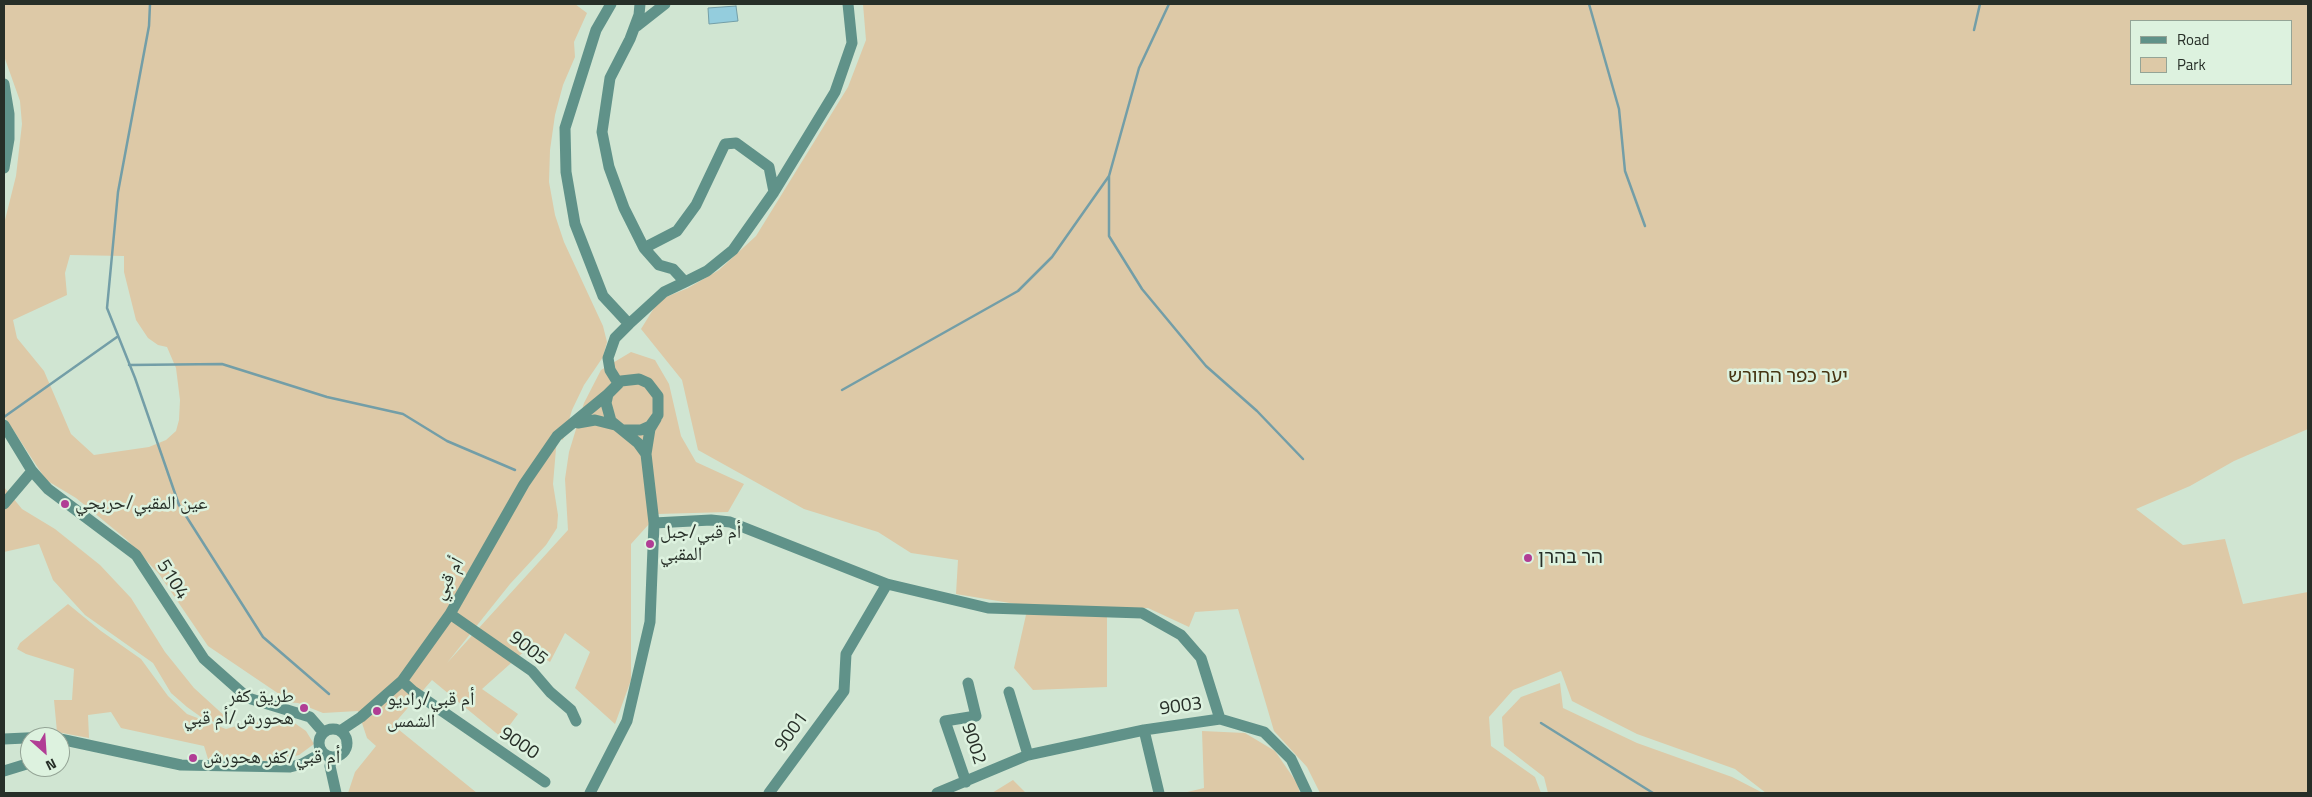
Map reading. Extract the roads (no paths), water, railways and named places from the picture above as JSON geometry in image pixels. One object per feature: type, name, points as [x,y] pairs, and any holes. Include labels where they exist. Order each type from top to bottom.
[{"type":"street","points":[[610,4],[596,30],[565,128],[566,172],[575,224],[603,296],[629,324]]},
{"type":"street","points":[[640,4],[634,28],[610,78],[602,132],[609,167],[624,208],[644,248],[659,265],[673,269],[685,282]]},
{"type":"street","points":[[634,28],[665,4]]},
{"type":"street","points":[[618,383],[610,370],[608,358],[615,338],[664,292],[707,271],[734,250],[774,192],[835,92],[852,43],[848,4]]},
{"type":"street","points":[[4,84],[7,91],[9,139],[4,168]]},
{"type":"street","points":[[644,248],[678,232],[696,205],[725,144],[736,143],[769,167],[774,192]]},
{"type":"street","points":[[590,793],[627,721],[650,622],[654,523],[646,454],[650,429],[656,419],[660,405],[654,388],[640,379],[630,378],[618,383],[608,394],[607,412],[619,427],[638,443],[646,454]]},
{"type":"street","name":"أم قبي","points":[[340,731],[361,717],[402,681],[450,614],[524,484],[557,436],[608,394]]},
{"type":"street","points":[[619,427],[642,430],[656,419]]},
{"type":"street","name":"أم قبي","points":[[570,427],[583,421],[595,420],[605,420],[619,427]]},
{"type":"street","name":"5104","points":[[4,425],[32,471],[48,489],[136,555],[204,659],[248,698],[310,717],[323,732]]},
{"type":"street","points":[[4,504],[32,471]]},
{"type":"street","points":[[654,523],[711,520],[730,522],[887,584],[988,608],[1142,613],[1181,635],[1201,658],[1220,719]]},
{"type":"street","name":"9001","points":[[769,793],[844,691],[846,654],[887,584]]},
{"type":"street","name":"9005","points":[[450,614],[532,671],[550,692],[571,710],[576,721]]},
{"type":"street","name":"9000","points":[[402,681],[413,691],[545,782]]},
{"type":"street","name":"9002","points":[[966,782],[945,721],[976,716],[968,683]]},
{"type":"street","points":[[1009,692],[1028,755]]},
{"type":"street","name":"9003","points":[[937,793],[1028,755],[1144,730],[1220,719],[1264,732],[1291,759],[1307,793]]},
{"type":"street","points":[[70,741],[181,765],[290,767],[327,755],[338,756],[345,749],[346,737],[340,731],[332,729],[323,732],[319,740],[327,755],[336,793]]},
{"type":"street","points":[[1144,730],[1159,793]]},
{"type":"street","points":[[4,738],[20,738]]},
{"type":"street","points":[[4,771],[20,766]]},
{"type":"water","points":[[736,6],[738,21],[709,24],[708,8]]},
{"type":"waterway","points":[[150,4],[149,26],[118,192],[107,308],[135,378],[179,505],[263,637],[329,694]]},
{"type":"waterway","points":[[1169,4],[1139,68],[1109,176],[1109,236],[1142,289],[1206,366],[1257,411],[1303,459]]},
{"type":"waterway","points":[[1589,4],[1619,109],[1625,171],[1645,226]]},
{"type":"waterway","points":[[1974,30],[1980,4]]},
{"type":"waterway","points":[[842,390],[1018,291],[1052,257],[1109,176]]},
{"type":"waterway","points":[[4,417],[117,337]]},
{"type":"waterway","points":[[129,365],[222,364],[327,397],[403,414],[447,441],[515,470]]},
{"type":"waterway","points":[[1541,723],[1653,793]]},
{"type":"place","name":"عين المقبي/حربجي","points":[[65,504]]},
{"type":"place","name":"أم قبي/جبل المقبي","points":[[650,544]]},
{"type":"place","name":"הר בהרן","points":[[1528,558]]},
{"type":"place","name":"طريق كفر هحورش/أم قبي","points":[[304,708]]},
{"type":"place","name":"أم قبي/راديو الشمس","points":[[377,711]]},
{"type":"place","name":"أم قبي/كفر هحورش","points":[[193,758]]},
{"type":"park label","name":"יער כפר החורש","points":[[1788,377]]}]
